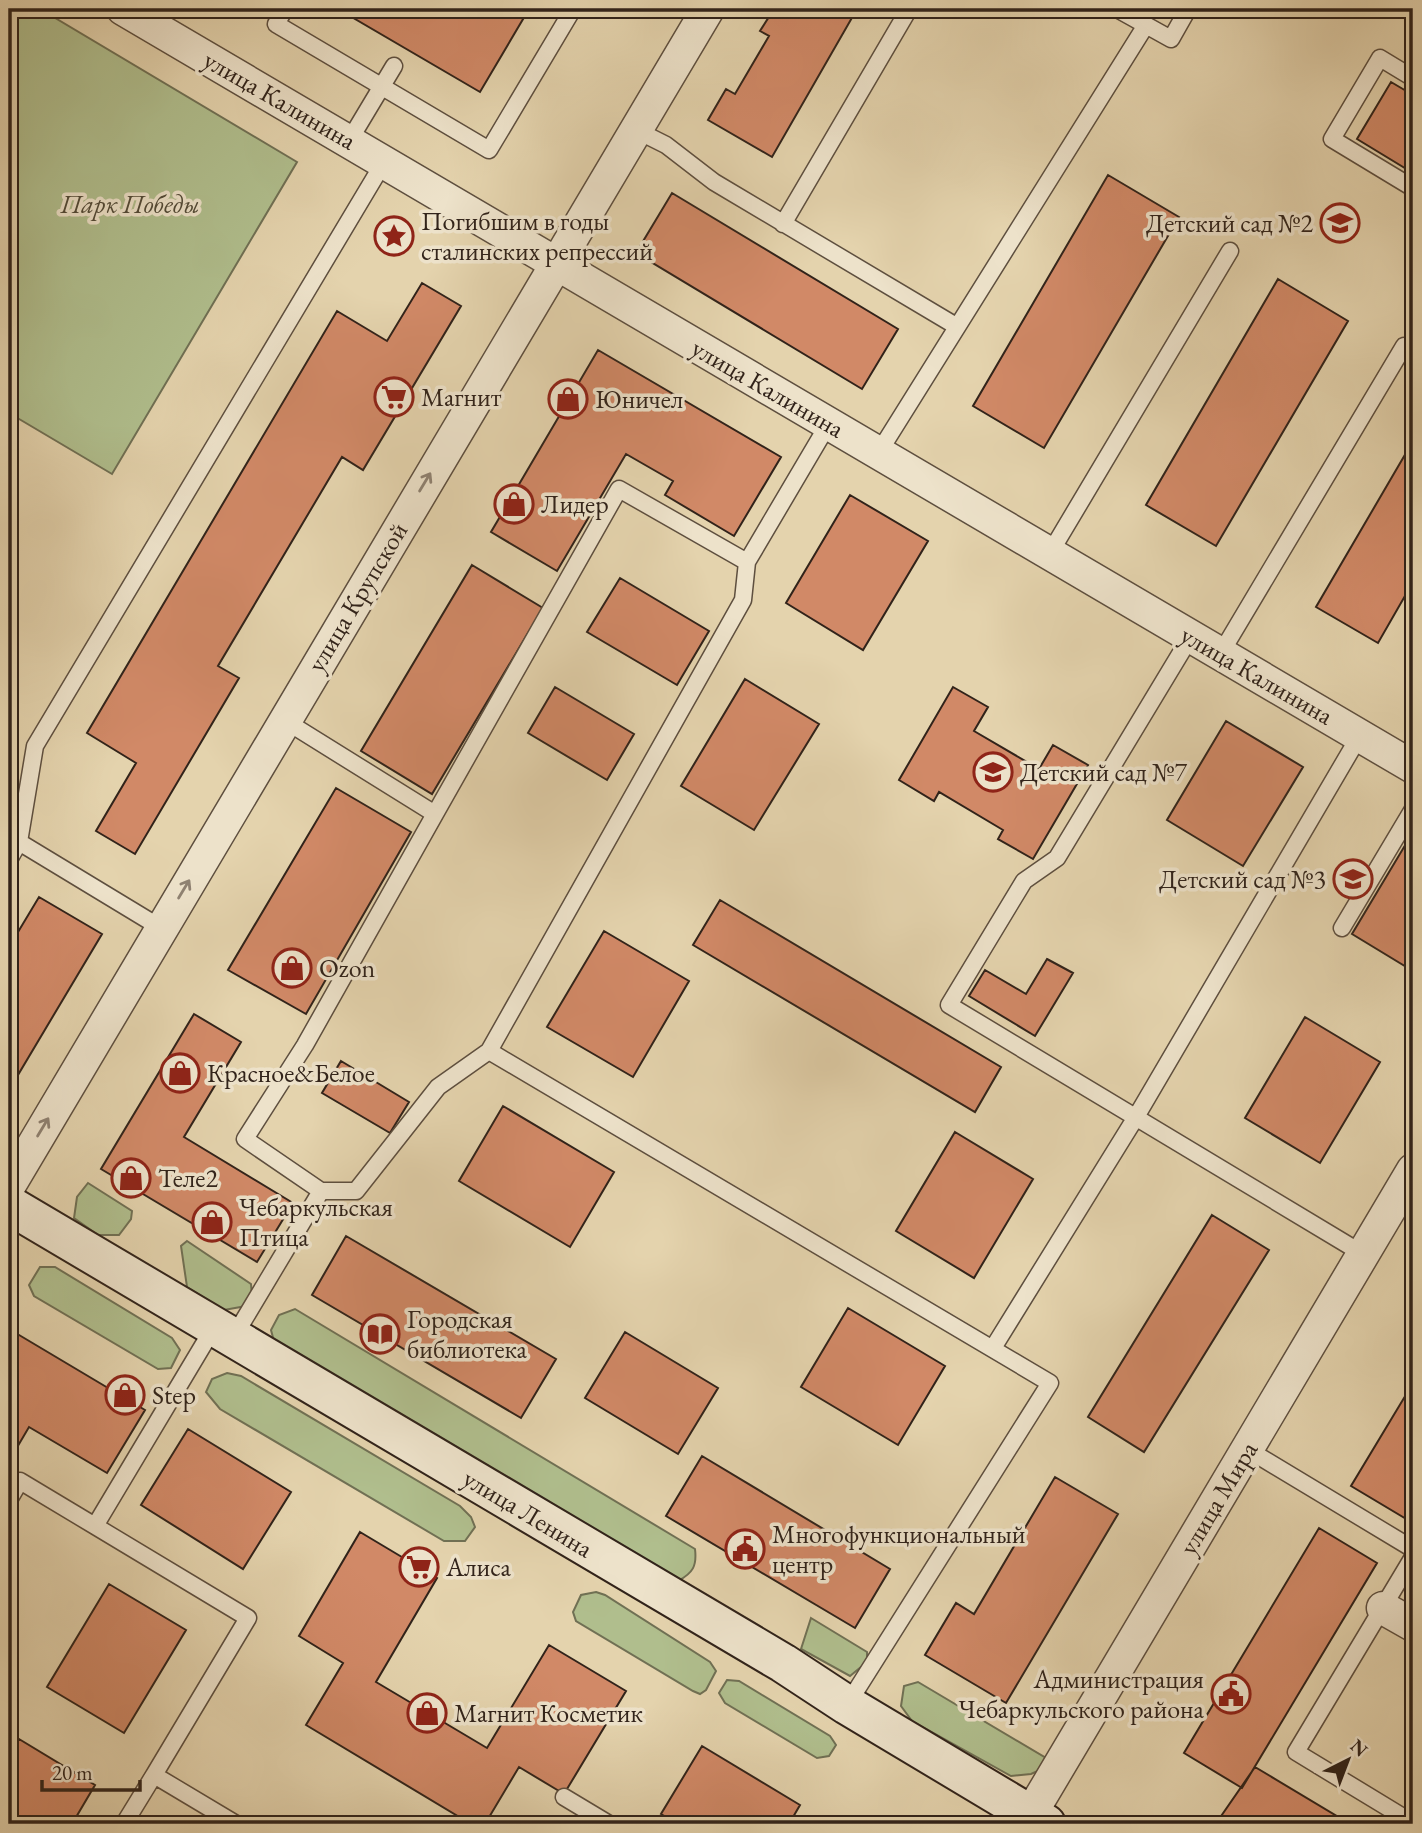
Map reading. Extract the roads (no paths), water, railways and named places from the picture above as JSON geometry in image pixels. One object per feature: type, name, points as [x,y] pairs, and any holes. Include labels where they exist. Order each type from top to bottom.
[{"type":"street","name":"улица Калинина","points":[[124,9],[1413,767]]},
{"type":"street","name":"улица Крупской","points":[[9,1186],[555,262],[708,9]]},
{"type":"street","name":"улица Мира","points":[[1032,1821],[1247,1449],[1363,1255],[1410,1183]]},
{"type":"street","name":"улица Ленина","points":[[9,1205],[783,1663],[1032,1821]]},
{"type":"street","points":[[1383,1608],[1413,1625]]},
{"type":"lane","points":[[285,9],[276,24],[489,150],[573,9]]},
{"type":"lane","points":[[783,224],[909,9]]},
{"type":"lane","points":[[1117,9],[1171,38],[1188,9]]},
{"type":"lane","points":[[879,453],[1146,25]]},
{"type":"lane","points":[[1413,78],[1380,58],[1332,139],[1413,188]]},
{"type":"lane","points":[[349,141],[394,66]]},
{"type":"lane","points":[[636,130],[666,145],[714,182],[956,326]]},
{"type":"lane","points":[[9,860],[19,842],[35,747],[384,162]]},
{"type":"lane","points":[[1050,553],[1230,250]]},
{"type":"lane","points":[[1221,653],[1404,346]]},
{"type":"lane","points":[[747,562],[619,489],[305,1045],[245,1139],[321,1191],[356,1191],[438,1087],[489,1051],[743,600],[747,562],[829,424]]},
{"type":"lane","points":[[1191,636],[1057,858],[1024,881],[949,1005],[1363,1255]]},
{"type":"lane","points":[[284,720],[435,814]]},
{"type":"lane","points":[[993,1348],[1136,1117],[1360,735]]},
{"type":"lane","points":[[1342,928],[1413,809]]},
{"type":"lane","points":[[19,842],[161,928]]},
{"type":"lane","points":[[489,1051],[1049,1383],[847,1705]]},
{"type":"lane","points":[[95,1526],[321,1191]]},
{"type":"lane","points":[[1247,1449],[1413,1549]]},
{"type":"lane","points":[[9,1500],[20,1481],[248,1618],[124,1824]]},
{"type":"lane","points":[[1413,1557],[1296,1752],[1413,1823]]},
{"type":"lane","points":[[154,1775],[236,1824]]},
{"type":"lane","points":[[564,1797],[608,1824]]},
{"type":"place","name":"Детский сад №2","points":[[1340,223]]},
{"type":"place","name":"Погибшим в годы сталинских репрессий","points":[[394,236]]},
{"type":"place","name":"Магнит","points":[[394,397]]},
{"type":"place","name":"Юничел","points":[[568,399]]},
{"type":"place","name":"Лидер","points":[[514,504]]},
{"type":"place","name":"Детский сад №7","points":[[993,772]]},
{"type":"place","name":"Детский сад №3","points":[[1353,879]]},
{"type":"place","name":"Ozon","points":[[292,968]]},
{"type":"place","name":"Красное&Белое","points":[[180,1073]]},
{"type":"place","name":"Теле2","points":[[131,1178]]},
{"type":"place","name":"Чебаркульская Птица","points":[[212,1222]]},
{"type":"place","name":"Городская библиотека","points":[[380,1334]]},
{"type":"place","name":"Step","points":[[125,1395]]},
{"type":"place","name":"Многофункциональный центр","points":[[745,1549]]},
{"type":"place","name":"Алиса","points":[[419,1567]]},
{"type":"place","name":"Администрация Чебаркульского района","points":[[1231,1694]]},
{"type":"place","name":"Магнит Косметик","points":[[427,1713]]},
{"type":"park label","name":"Парк Победы","points":[[130,204]]}]
